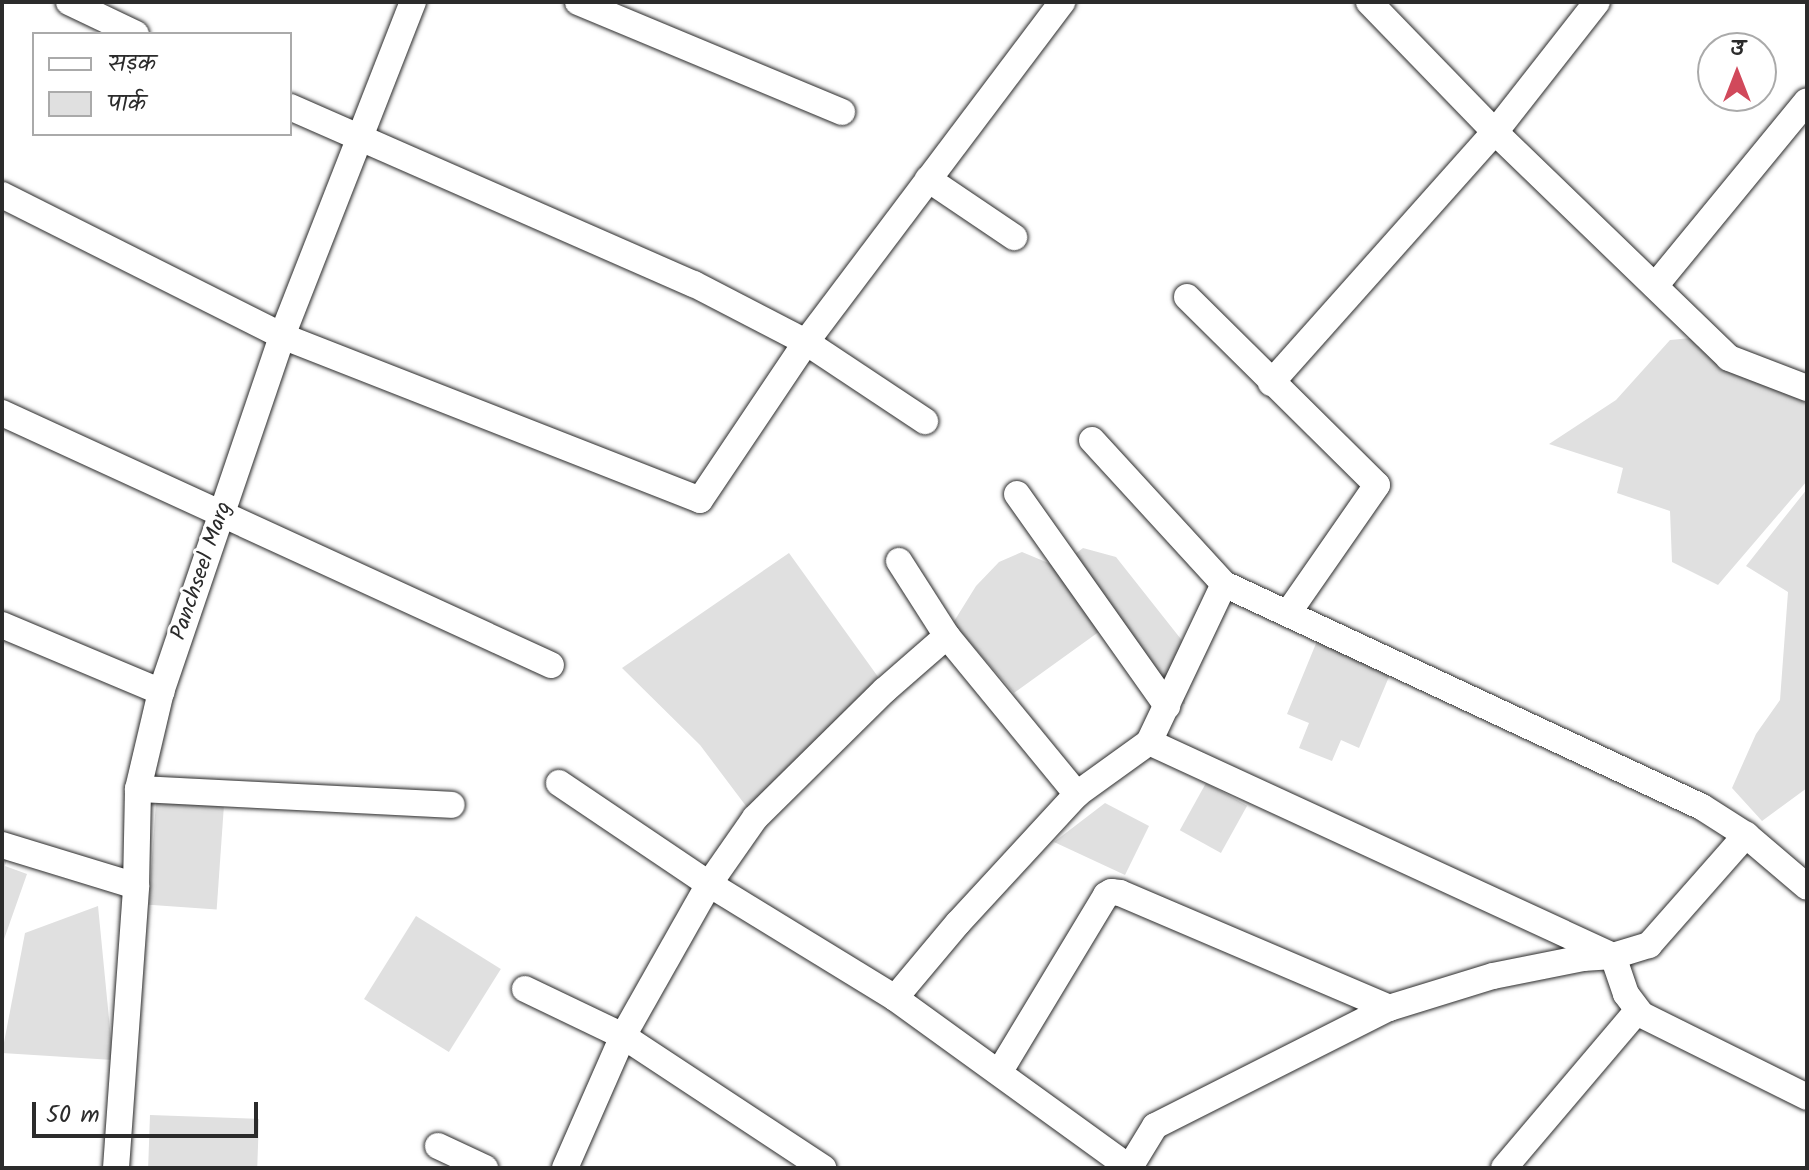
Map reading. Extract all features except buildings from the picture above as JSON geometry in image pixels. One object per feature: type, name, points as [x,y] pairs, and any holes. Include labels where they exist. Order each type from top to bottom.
[{"type":"street","points":[[69,2],[132,32]]},
{"type":"street","name":"Panchseel Marg","points":[[116,1168],[136,886],[138,789],[161,692],[282,336],[413,2]]},
{"type":"street","points":[[578,2],[842,112]]},
{"type":"street","points":[[2,195],[282,336],[700,500],[806,342],[1062,2]]},
{"type":"street","points":[[1369,2],[1495,132],[1729,358],[1807,388]]},
{"type":"street","points":[[1271,383],[1495,132],[1597,2]]},
{"type":"street","points":[[1655,286],[1807,101]]},
{"type":"street","points":[[292,108],[694,284],[806,342],[925,421]]},
{"type":"street","points":[[928,179],[1014,237]]},
{"type":"street","points":[[1187,297],[1377,485],[1288,613]]},
{"type":"street","points":[[2,413],[112,466],[222,511],[551,665]]},
{"type":"street","points":[[1092,440],[1224,584],[1702,807],[1746,835],[1807,887]]},
{"type":"street","points":[[1017,494],[1167,706]]},
{"type":"street","points":[[899,561],[947,636],[1077,794]]},
{"type":"street","points":[[895,998],[958,923],[1077,794],[1149,742],[1224,584]]},
{"type":"street","points":[[2,625],[161,692]]},
{"type":"street","points":[[565,1168],[623,1036],[709,884],[755,818],[885,690],[947,636]]},
{"type":"street","points":[[1149,742],[1613,956],[1626,994],[1637,1011],[1807,1097]]},
{"type":"street","points":[[559,783],[709,884],[895,998],[1130,1168],[1155,1126],[1389,1008],[1493,976],[1583,958],[1613,956],[1649,945],[1746,835]]},
{"type":"street","points":[[138,789],[452,805]]},
{"type":"street","points":[[2,845],[136,886]]},
{"type":"street","points":[[1000,1071],[1106,895],[1111,892],[1120,893],[1389,1008]]},
{"type":"street","points":[[525,989],[623,1036],[823,1168]]},
{"type":"street","points":[[1504,1168],[1637,1011]]},
{"type":"street","points":[[438,1146],[485,1168]]},
{"type":"green space","points":[[1691,338],[1807,404],[1807,481],[1718,585],[1672,562],[1670,511],[1617,493],[1623,468],[1549,444],[1616,400],[1670,340]]},
{"type":"green space","points":[[1807,489],[1807,788],[1762,821],[1732,788],[1756,734],[1780,700],[1788,592],[1746,566]]},
{"type":"green space","points":[[1083,548],[1116,557],[1184,643],[1185,704],[1172,703],[1107,626],[1014,693],[953,623],[976,586],[999,562],[1022,552],[1058,567]]},
{"type":"green space","points":[[789,553],[881,681],[755,818],[700,745],[622,668]]},
{"type":"green space","points":[[1317,641],[1391,672],[1359,748],[1341,740],[1332,761],[1299,748],[1309,723],[1287,714]]},
{"type":"green space","points":[[1206,783],[1247,806],[1221,853],[1180,830]]},
{"type":"green space","points":[[156,802],[224,807],[217,909],[149,905]]},
{"type":"green space","points":[[1105,803],[1149,826],[1125,875],[1054,842]]},
{"type":"green space","points":[[2,853],[8,855],[5,866],[27,874],[2,945]]},
{"type":"green space","points":[[98,906],[113,1060],[2,1053],[25,933]]},
{"type":"green space","points":[[416,916],[501,969],[449,1052],[364,999]]},
{"type":"green space","points":[[150,1115],[259,1119],[257,1168],[148,1168]]}]
